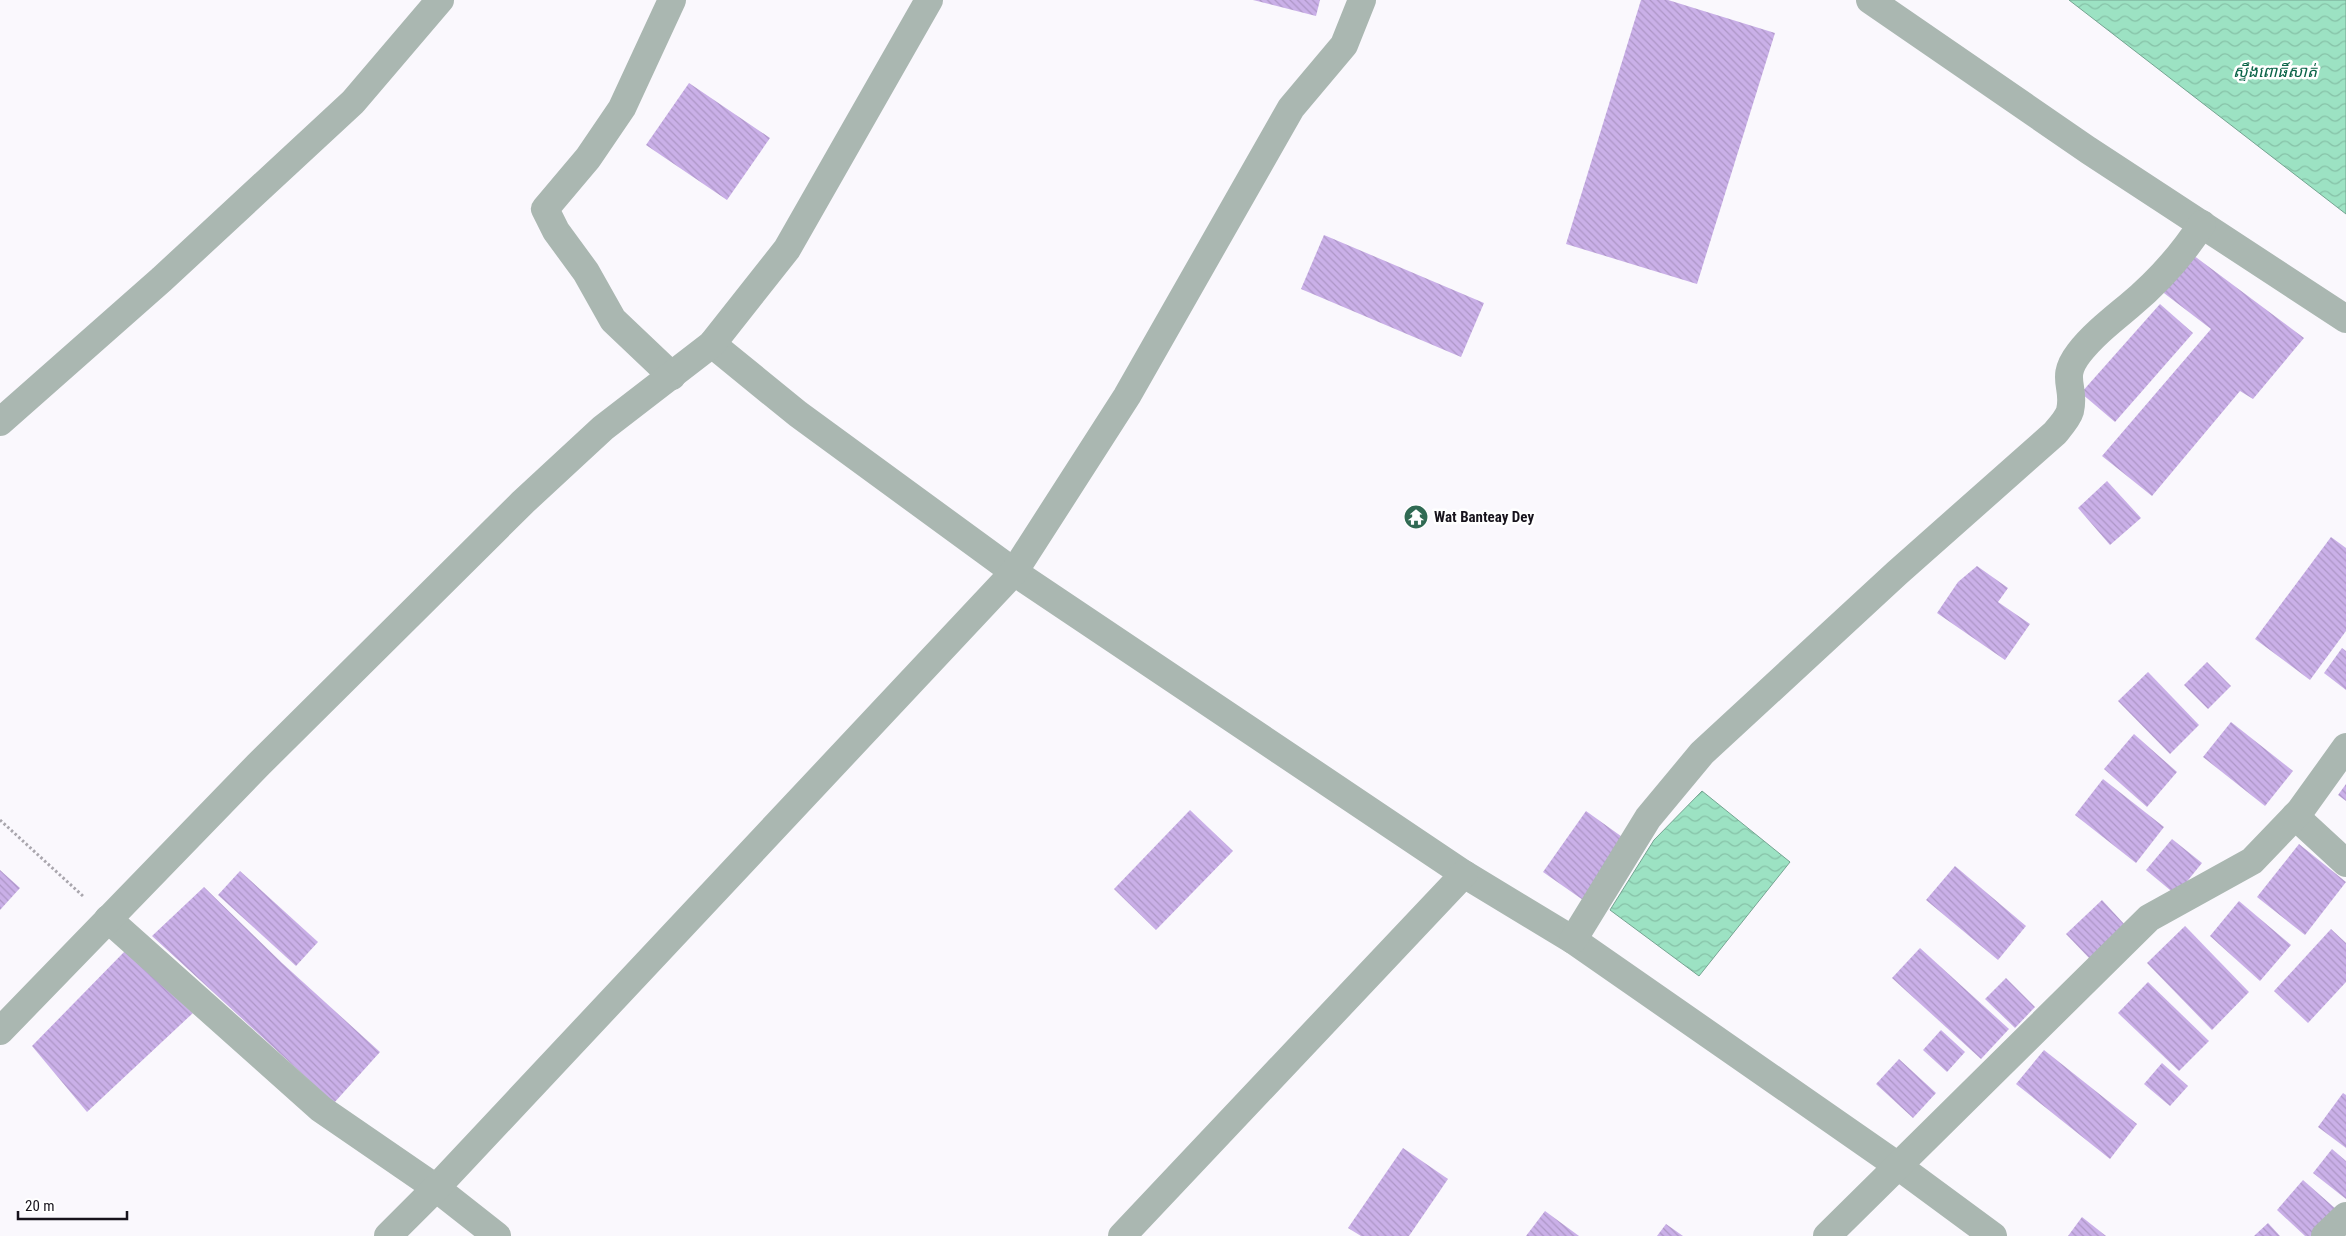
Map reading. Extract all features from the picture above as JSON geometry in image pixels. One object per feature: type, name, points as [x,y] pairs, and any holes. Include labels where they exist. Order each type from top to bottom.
[{"type":"street","points":[[0,422],[162,279],[354,102],[440,0]]},
{"type":"street","points":[[672,0],[622,108],[588,158],[545,209],[556,231],[586,272],[613,320],[672,376]]},
{"type":"street","points":[[0,1031],[258,765],[523,502],[603,428],[712,344],[787,249],[929,0]]},
{"type":"street","points":[[388,1236],[436,1188],[1014,572],[1127,396],[1291,108],[1344,45],[1362,0]]},
{"type":"street","points":[[1870,0],[2088,150],[2346,319]]},
{"type":"street","points":[[1573,940],[1648,818],[1702,753],[1898,573],[2055,433],[2070,412],[2070,390],[2067,375],[2078,354],[2100,329],[2160,277],[2184,252],[2202,224]]},
{"type":"street","points":[[712,344],[798,414],[1014,572],[1464,874],[1573,940],[1898,1166],[1993,1236]]},
{"type":"street","points":[[1827,1236],[2149,918],[2252,861],[2295,816],[2346,747]]},
{"type":"street","points":[[2295,816],[2346,862]]},
{"type":"street","points":[[1122,1236],[1464,874]]},
{"type":"street","points":[[108,919],[321,1109],[436,1188],[497,1236]]},
{"type":"street","points":[[2324,1236],[2346,1216]]},
{"type":"path","points":[[0,820],[108,919]]},
{"type":"water","name":"ស្ទឹងពោធិ៍សាត់","points":[[2069,0],[2346,0],[2346,214]]},
{"type":"water","points":[[1702,791],[1790,862],[1699,976],[1610,910],[1654,840]]},
{"type":"building","points":[[1253,0],[1320,0],[1316,16]]},
{"type":"building","points":[[1641,0],[1668,0],[1775,33],[1697,284],[1566,244]]},
{"type":"building","points":[[689,83],[770,138],[727,200],[646,145]]},
{"type":"building","points":[[1324,235],[1484,303],[1461,357],[1301,289]]},
{"type":"building","points":[[2193,255],[2304,338],[2253,399],[2240,391],[2152,496],[2102,456],[2211,329],[2156,287]]},
{"type":"building","points":[[2160,304],[2193,333],[2115,422],[2081,393]]},
{"type":"building","points":[[2107,481],[2141,518],[2110,545],[2078,508]]},
{"type":"building","points":[[2331,537],[2346,548],[2346,631],[2310,680],[2255,639]]},
{"type":"building","points":[[1977,566],[2008,588],[1998,602],[2030,624],[2005,660],[1937,613],[1958,582]]},
{"type":"building","points":[[2342,648],[2346,651],[2346,690],[2324,673]]},
{"type":"building","points":[[2207,662],[2231,686],[2208,709],[2184,685]]},
{"type":"building","points":[[2148,672],[2199,725],[2170,754],[2118,701]]},
{"type":"building","points":[[2231,722],[2293,771],[2265,806],[2203,757]]},
{"type":"building","points":[[2134,734],[2177,772],[2147,807],[2104,769]]},
{"type":"building","points":[[2103,779],[2164,827],[2136,863],[2075,815]]},
{"type":"building","points":[[2346,784],[2346,801],[2338,795]]},
{"type":"building","points":[[1190,810],[1233,851],[1156,930],[1114,889]]},
{"type":"building","points":[[1586,811],[1625,839],[1583,900],[1543,872]]},
{"type":"building","points":[[2172,839],[2202,863],[2176,895],[2146,870]]},
{"type":"building","points":[[2299,844],[2346,882],[2305,935],[2257,897]]},
{"type":"building","points":[[1955,866],[2026,926],[1998,960],[1926,900]]},
{"type":"building","points":[[0,870],[20,888],[0,910]]},
{"type":"building","points":[[240,871],[318,942],[296,966],[218,895]]},
{"type":"building","points":[[204,887],[282,963],[380,1052],[334,1103],[152,936]]},
{"type":"building","points":[[2102,900],[2126,926],[2091,960],[2066,934]]},
{"type":"building","points":[[2239,901],[2291,945],[2260,981],[2210,936]]},
{"type":"building","points":[[2185,926],[2249,992],[2212,1030],[2147,963]]},
{"type":"building","points":[[2331,929],[2346,943],[2346,982],[2308,1023],[2274,991]]},
{"type":"building","points":[[1920,948],[2009,1029],[1981,1059],[1892,978]]},
{"type":"building","points":[[126,950],[193,1013],[87,1112],[32,1046]]},
{"type":"building","points":[[2006,978],[2035,1007],[2015,1028],[1985,999]]},
{"type":"building","points":[[2148,982],[2209,1041],[2179,1071],[2118,1013]]},
{"type":"building","points":[[1941,1030],[1965,1052],[1947,1072],[1923,1050]]},
{"type":"building","points":[[2044,1050],[2137,1124],[2110,1159],[2016,1084]]},
{"type":"building","points":[[1899,1059],[1936,1093],[1913,1118],[1876,1084]]},
{"type":"building","points":[[2162,1063],[2188,1086],[2170,1106],[2144,1084]]},
{"type":"building","points":[[2343,1093],[2346,1095],[2346,1148],[2318,1127]]},
{"type":"building","points":[[1403,1148],[1448,1179],[1409,1236],[1361,1236],[1348,1228]]},
{"type":"building","points":[[2332,1149],[2346,1161],[2346,1199],[2313,1173]]},
{"type":"building","points":[[2303,1180],[2337,1210],[2314,1236],[2305,1236],[2277,1210]]},
{"type":"building","points":[[1545,1211],[1579,1236],[1526,1236]]},
{"type":"building","points":[[2082,1217],[2106,1236],[2068,1236]]},
{"type":"building","points":[[2268,1223],[2280,1236],[2254,1236]]},
{"type":"building","points":[[1666,1224],[1683,1236],[1657,1236]]},
{"type":"place","name":"Wat Banteay Dey","points":[[1416,517]]}]
